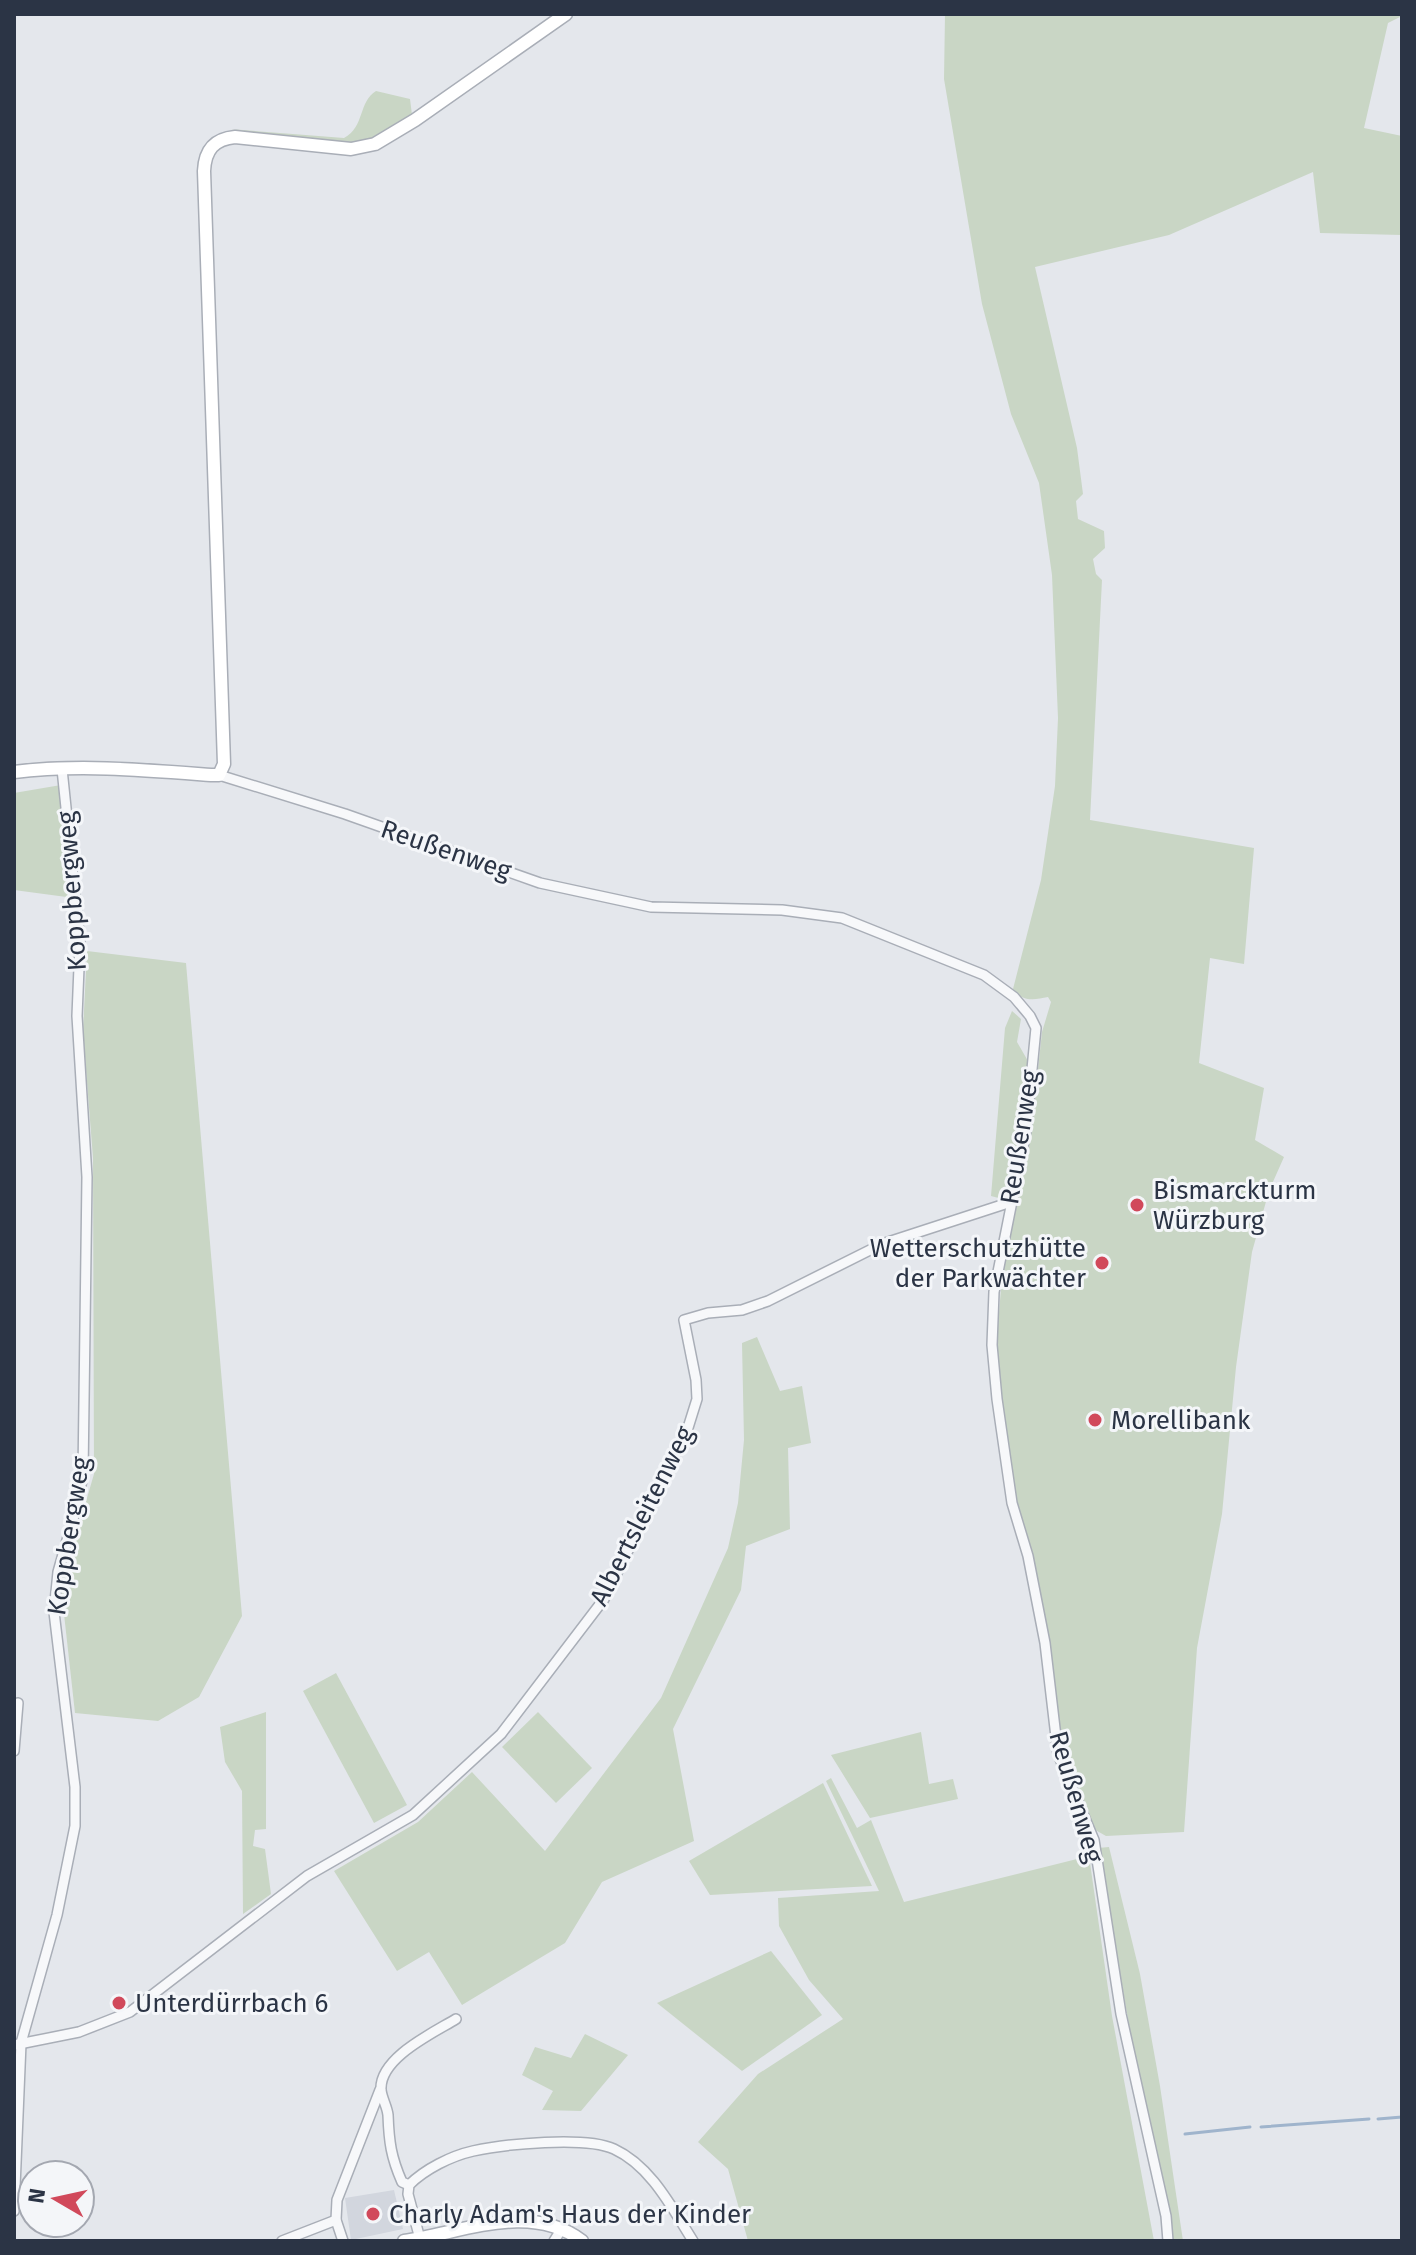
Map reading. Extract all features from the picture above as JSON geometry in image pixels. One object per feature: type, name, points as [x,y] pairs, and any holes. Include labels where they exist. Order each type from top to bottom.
[{"type":"street","points":[[14,772],[62,769],[219,775],[224,764],[204,171],[207,152],[216,142],[235,137],[351,149],[375,144],[415,120],[566,14]]},
{"type":"street","name":"Koppbergweg","points":[[14,2211],[17,2044],[57,1915],[75,1826],[75,1787],[54,1612],[58,1572],[83,1475],[87,1177],[77,1016],[80,943],[62,769]]},
{"type":"street","name":"Reußenweg","points":[[219,775],[345,814],[540,883],[651,907],[782,910],[842,918],[984,975],[1014,997],[1036,1028],[1026,1131],[994,1292],[992,1345],[1002,1444],[1012,1503],[1028,1556],[1045,1643],[1058,1754],[1094,1840],[1121,2014],[1166,2216],[1168,2241]]},
{"type":"street","name":"Albertsleitenweg","points":[[17,2044],[79,2032],[130,2012],[307,1876],[413,1815],[501,1734],[604,1599],[687,1431],[697,1399],[684,1320],[708,1313],[742,1310],[768,1301],[882,1244],[1011,1202]]},
{"type":"street","points":[[14,1751],[18,1703]]},
{"type":"street","points":[[343,2241],[336,2220],[337,2200],[388,2070],[401,2053],[456,2019]]},
{"type":"street","points":[[381,2089],[388,2110],[388,2143],[402,2182],[409,2185]]},
{"type":"street","points":[[420,2239],[408,2194],[409,2185],[439,2164],[472,2151],[585,2142],[614,2149],[652,2178],[693,2241]]},
{"type":"street","points":[[282,2241],[336,2220]]},
{"type":"street","points":[[404,2241],[482,2225],[525,2220],[545,2223],[558,2235],[582,2241]]},
{"type":"shaded area","name":"Charly Adam's Haus der Kinder","points":[[394,2190],[403,2229],[351,2240],[345,2198]]},
{"type":"green space","points":[[945,14],[1402,14],[1388,23],[1364,128],[1402,136],[1402,235],[1320,233],[1313,172],[1169,235],[1035,267],[1077,448],[1083,494],[1076,501],[1078,519],[1104,531],[1105,548],[1093,559],[1096,574],[1102,580],[1090,820],[1254,848],[1244,964],[1210,958],[1199,1063],[1264,1088],[1255,1140],[1284,1157],[1272,1184],[1262,1197],[1267,1198],[1252,1252],[1236,1367],[1222,1514],[1197,1648],[1184,1832],[1106,1836],[1090,1827],[1069,1777],[1061,1744],[1050,1642],[1033,1555],[1017,1503],[1006,1438],[996,1350],[1003,1264],[1033,1116],[1042,1032],[1051,1002],[1048,997],[1024,998],[1013,989],[1041,880],[1055,786],[1058,718],[1052,575],[1039,483],[1011,414],[982,304],[944,79]]},
{"type":"green space","points":[[376,91],[410,99],[412,115],[376,138],[345,145],[230,129],[344,138],[355,128],[366,101]]},
{"type":"green space","points":[[61,785],[74,898],[14,890],[14,793]]},
{"type":"green space","points":[[87,951],[186,963],[242,1616],[199,1697],[158,1721],[75,1713],[61,1587],[94,1474],[93,1158],[83,1031]]},
{"type":"green space","points":[[1012,1011],[1021,1019],[1017,1042],[1028,1061],[1020,1140],[1006,1200],[991,1196],[1005,1028]]},
{"type":"green space","points":[[757,1337],[780,1391],[802,1386],[811,1443],[788,1448],[790,1529],[746,1546],[741,1590],[673,1729],[694,1841],[602,1882],[565,1943],[462,2005],[429,1952],[397,1971],[334,1871],[418,1822],[472,1772],[545,1851],[661,1698],[728,1548],[738,1503],[744,1440],[742,1343]]},
{"type":"green space","points":[[336,1673],[407,1805],[374,1823],[303,1691]]},
{"type":"green space","points":[[266,1712],[266,1829],[255,1830],[253,1846],[265,1849],[271,1894],[243,1914],[242,1791],[225,1762],[220,1727]]},
{"type":"green space","points":[[538,1712],[592,1768],[556,1803],[502,1747]]},
{"type":"green space","points":[[921,1732],[929,1784],[953,1779],[958,1799],[870,1818],[831,1755]]},
{"type":"green space","points":[[831,1778],[857,1828],[871,1820],[904,1902],[1089,1856],[1112,2016],[1154,2241],[748,2241],[728,2169],[698,2142],[758,2074],[843,2019],[809,1980],[779,1926],[778,1898],[879,1891],[826,1781]]},
{"type":"green space","points":[[823,1783],[872,1886],[710,1895],[689,1861]]},
{"type":"green space","points":[[1109,1847],[1140,1974],[1183,2241],[1172,2241],[1170,2214],[1131,2036],[1098,1848]]},
{"type":"green space","points":[[771,1951],[822,2015],[742,2071],[657,2003]]},
{"type":"green space","points":[[585,2034],[628,2055],[581,2111],[542,2110],[553,2091],[522,2075],[535,2047],[571,2058]]},
{"type":"waterway","points":[[1378,2119],[1402,2117]]},
{"type":"waterway","points":[[1261,2127],[1369,2119]]},
{"type":"waterway","points":[[1185,2134],[1250,2127]]},
{"type":"place","name":"Bismarckturm Würzburg","points":[[1137,1205]]},
{"type":"place","name":"Wetterschutzhütte der Parkwächter","points":[[1102,1263]]},
{"type":"place","name":"Morellibank","points":[[1095,1420]]},
{"type":"place","name":"Unterdürrbach 6","points":[[119,2003]]},
{"type":"place","name":"Charly Adam's Haus der Kinder","points":[[373,2214]]}]
